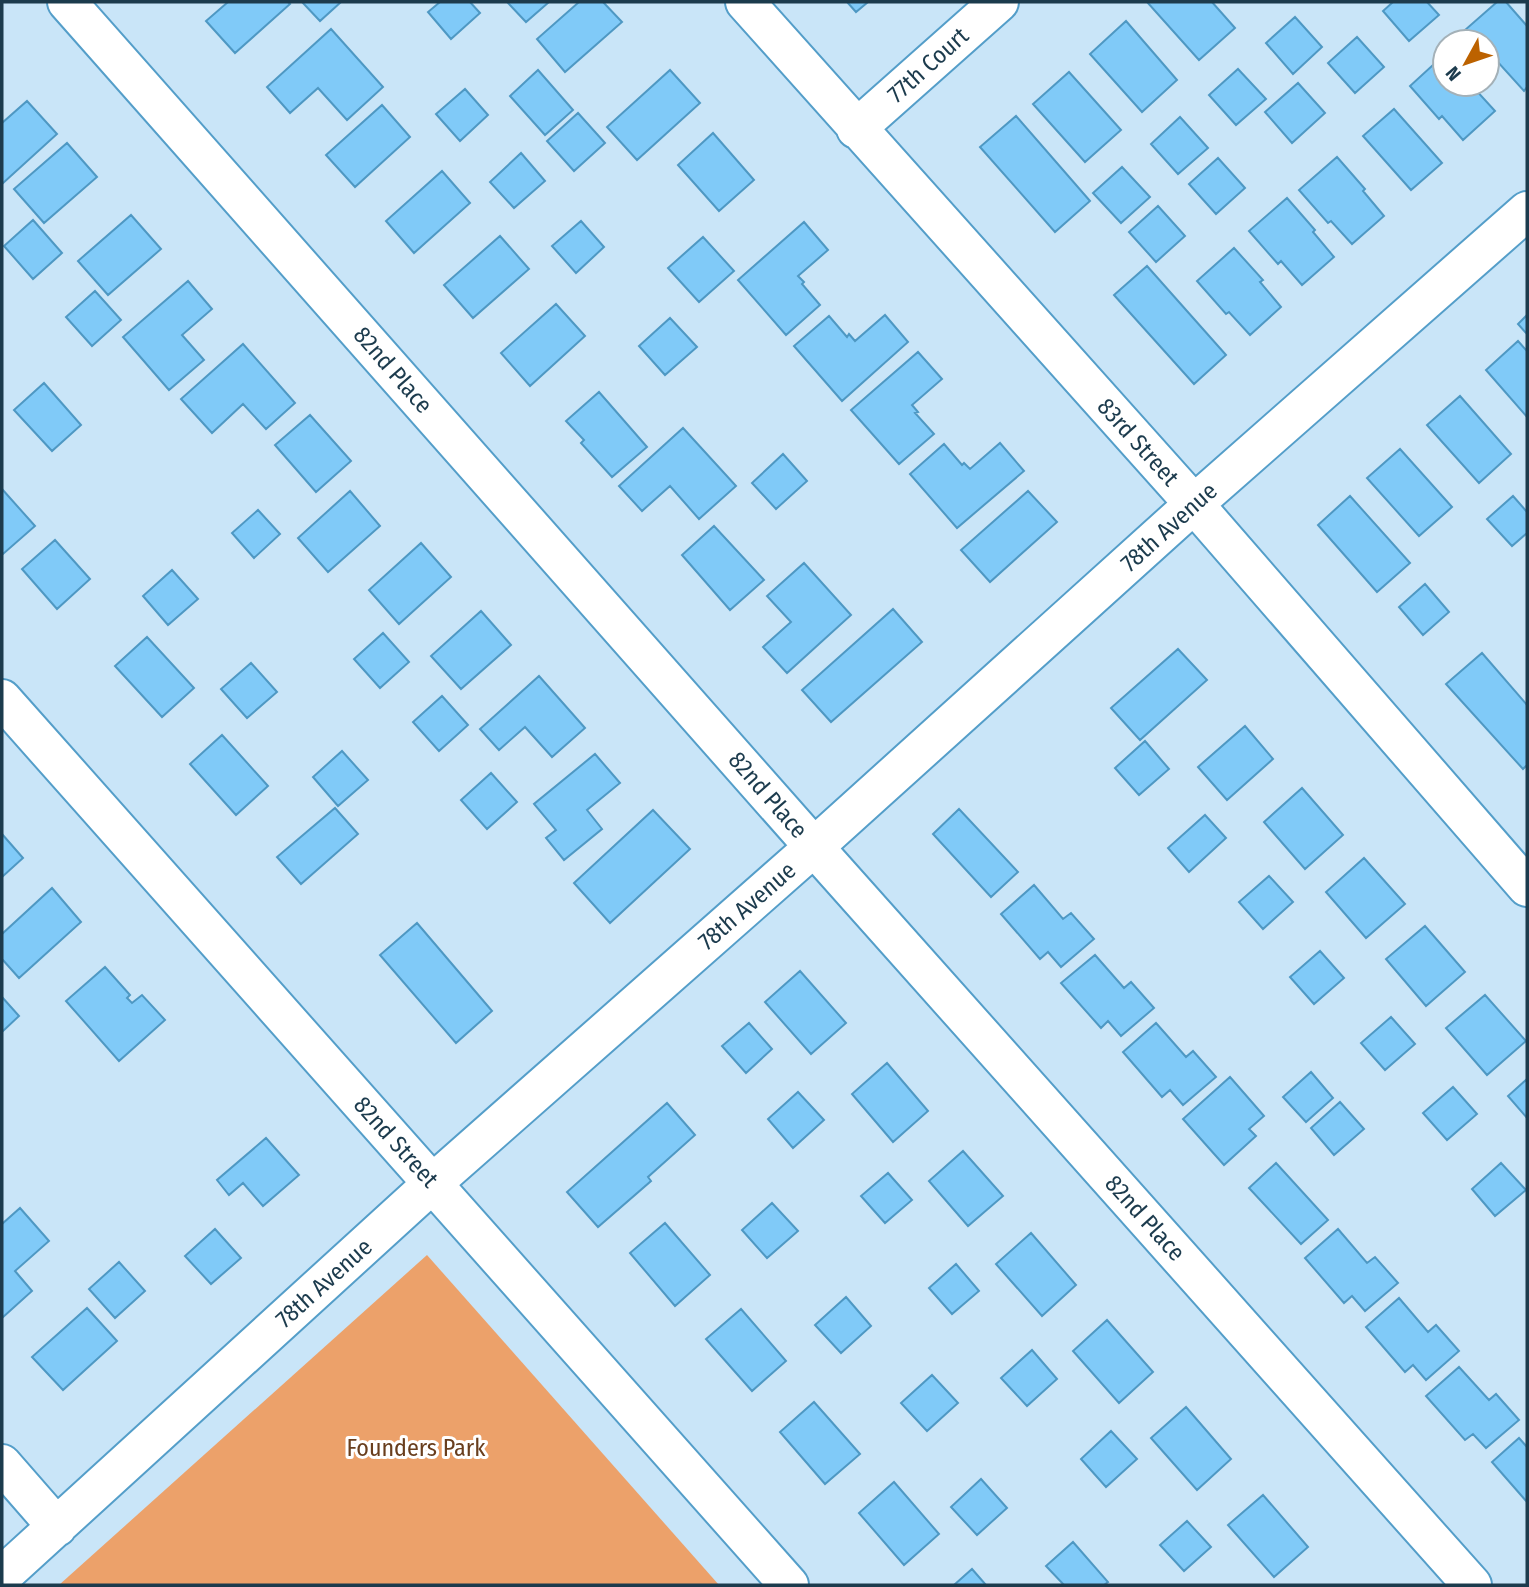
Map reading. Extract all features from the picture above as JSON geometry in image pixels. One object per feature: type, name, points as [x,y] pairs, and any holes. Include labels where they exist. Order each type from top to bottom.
[{"type":"street","name":"82nd Place","points":[[67,2],[814,847],[1472,1585]]},
{"type":"street","name":"83rd Street","points":[[745,2],[1194,504],[1527,887]]},
{"type":"street","name":"77th Court","points":[[856,128],[999,2]]},
{"type":"street","name":"78th Avenue","points":[[2,1576],[433,1183],[814,847],[1194,504],[1527,211]]},
{"type":"street","name":"82nd Street","points":[[2,699],[789,1585]]},
{"type":"street","points":[[2,1464],[57,1527]]},
{"type":"green space","name":"Founders Park","points":[[427,1255],[719,1585],[59,1585]]},
{"type":"building","points":[[228,2],[290,4],[235,53],[206,21]]},
{"type":"building","points":[[302,2],[341,2],[320,21]]},
{"type":"building","points":[[440,2],[470,2],[480,13],[451,39],[428,12]]},
{"type":"building","points":[[507,2],[549,2],[526,22]]},
{"type":"building","points":[[579,2],[603,2],[622,22],[565,72],[537,39]]},
{"type":"building","points":[[847,2],[868,2],[856,12]]},
{"type":"building","points":[[1147,2],[1212,2],[1235,28],[1199,60]]},
{"type":"building","points":[[1393,2],[1427,2],[1439,15],[1409,41],[1383,11]]},
{"type":"building","points":[[1497,2],[1506,2],[1527,26],[1527,87],[1524,91],[1501,65],[1501,28],[1467,28]]},
{"type":"building","points":[[1295,17],[1322,47],[1293,74],[1266,43]]},
{"type":"building","points":[[1126,21],[1177,80],[1142,112],[1090,54]]},
{"type":"building","points":[[331,29],[383,87],[347,120],[318,88],[290,113],[267,87]]},
{"type":"building","points":[[1357,37],[1384,67],[1355,93],[1328,63]]},
{"type":"building","points":[[1431,67],[1431,98],[1483,98],[1495,111],[1463,140],[1442,116],[1439,119],[1410,86]]},
{"type":"building","points":[[1238,69],[1266,99],[1236,125],[1209,95]]},
{"type":"building","points":[[538,70],[573,110],[545,135],[510,96]]},
{"type":"building","points":[[670,70],[700,103],[637,160],[607,127]]},
{"type":"building","points":[[1069,72],[1121,130],[1085,162],[1033,104]]},
{"type":"building","points":[[1298,83],[1325,113],[1292,143],[1265,112]]},
{"type":"building","points":[[465,89],[488,115],[460,141],[436,114]]},
{"type":"building","points":[[27,101],[57,134],[2,184],[2,123]]},
{"type":"building","points":[[382,105],[410,137],[355,187],[326,155]]},
{"type":"building","points":[[1394,109],[1442,163],[1411,190],[1363,136]]},
{"type":"building","points":[[578,113],[605,143],[574,171],[547,141]]},
{"type":"building","points":[[1016,116],[1090,201],[1055,232],[980,147]]},
{"type":"building","points":[[1180,117],[1208,148],[1178,174],[1151,144]]},
{"type":"building","points":[[713,133],[754,180],[719,211],[678,165]]},
{"type":"building","points":[[67,143],[97,177],[44,223],[14,189]]},
{"type":"building","points":[[521,153],[545,181],[514,208],[490,182]]},
{"type":"building","points":[[1337,157],[1384,216],[1352,244],[1331,221],[1328,223],[1299,190]]},
{"type":"building","points":[[1218,158],[1245,188],[1216,214],[1189,184]]},
{"type":"building","points":[[1122,167],[1150,197],[1121,223],[1093,193]]},
{"type":"building","points":[[442,171],[470,203],[414,253],[386,221]]},
{"type":"building","points":[[1287,198],[1334,257],[1302,285],[1281,261],[1278,264],[1249,231]]},
{"type":"building","points":[[1158,206],[1185,236],[1156,262],[1129,232]]},
{"type":"building","points":[[131,215],[161,249],[108,295],[78,261]]},
{"type":"building","points":[[33,220],[62,253],[33,279],[4,246]]},
{"type":"building","points":[[581,221],[604,247],[576,273],[552,246]]},
{"type":"building","points":[[804,222],[828,250],[798,276],[820,305],[786,335],[738,280]]},
{"type":"building","points":[[500,236],[529,269],[473,318],[444,285]]},
{"type":"building","points":[[703,237],[734,271],[699,302],[668,268]]},
{"type":"building","points":[[1234,248],[1263,280],[1260,282],[1281,307],[1250,335],[1229,312],[1226,314],[1197,281]]},
{"type":"building","points":[[1147,266],[1226,355],[1194,384],[1114,295]]},
{"type":"building","points":[[188,281],[212,309],[182,335],[204,360],[169,390],[123,337]]},
{"type":"building","points":[[95,291],[121,320],[92,346],[66,317]]},
{"type":"building","points":[[556,304],[585,336],[530,386],[501,353]]},
{"type":"building","points":[[885,315],[908,342],[842,401],[794,346],[829,316],[847,337],[849,334],[855,341]]},
{"type":"building","points":[[1527,315],[1527,334],[1518,324]]},
{"type":"building","points":[[670,318],[697,347],[665,375],[639,346]]},
{"type":"building","points":[[1518,341],[1527,351],[1527,417],[1486,370]]},
{"type":"building","points":[[243,344],[295,403],[266,429],[243,404],[212,433],[181,399]]},
{"type":"building","points":[[918,352],[942,379],[912,405],[918,412],[915,413],[934,434],[899,464],[851,410]]},
{"type":"building","points":[[44,383],[81,425],[52,451],[14,410]]},
{"type":"building","points":[[599,392],[647,447],[612,477],[581,443],[584,440],[566,421]]},
{"type":"building","points":[[1460,396],[1511,454],[1479,483],[1427,425]]},
{"type":"building","points":[[310,415],[351,461],[316,492],[275,445]]},
{"type":"building","points":[[683,428],[736,486],[699,519],[670,486],[642,511],[619,486]]},
{"type":"building","points":[[1000,443],[1024,471],[957,528],[910,474],[944,444],[962,465],[964,463],[970,469]]},
{"type":"building","points":[[1400,449],[1452,507],[1419,536],[1367,478]]},
{"type":"building","points":[[783,454],[807,481],[776,509],[752,483]]},
{"type":"building","points":[[2,489],[35,526],[3,554],[2,552]]},
{"type":"building","points":[[350,491],[380,526],[328,572],[298,538]]},
{"type":"building","points":[[1028,491],[1057,522],[990,582],[961,550]]},
{"type":"building","points":[[1350,496],[1410,563],[1377,592],[1318,525]]},
{"type":"building","points":[[1513,496],[1527,512],[1527,533],[1512,546],[1487,519]]},
{"type":"building","points":[[258,510],[280,534],[254,558],[232,533]]},
{"type":"building","points":[[714,526],[764,580],[730,610],[682,555]]},
{"type":"building","points":[[55,540],[90,579],[57,609],[22,569]]},
{"type":"building","points":[[421,543],[451,577],[399,624],[369,590]]},
{"type":"building","points":[[804,563],[851,615],[787,673],[763,647],[791,622],[767,596]]},
{"type":"building","points":[[172,570],[198,599],[168,625],[143,596]]},
{"type":"building","points":[[1425,584],[1449,612],[1423,635],[1399,607]]},
{"type":"building","points":[[893,609],[922,642],[831,722],[802,690]]},
{"type":"building","points":[[481,611],[511,645],[461,689],[431,656]]},
{"type":"building","points":[[383,633],[409,662],[380,688],[354,659]]},
{"type":"building","points":[[147,637],[194,688],[162,717],[115,666]]},
{"type":"building","points":[[1178,649],[1207,680],[1140,740],[1111,708]]},
{"type":"building","points":[[1482,653],[1527,705],[1527,765],[1523,769],[1446,684]]},
{"type":"building","points":[[251,663],[277,692],[247,718],[221,689]]},
{"type":"building","points":[[539,676],[585,728],[552,757],[525,727],[499,750],[480,729]]},
{"type":"building","points":[[442,696],[468,725],[439,751],[413,722]]},
{"type":"building","points":[[1245,726],[1273,759],[1227,800],[1198,767]]},
{"type":"building","points":[[222,735],[268,786],[236,815],[190,764]]},
{"type":"building","points":[[1145,741],[1169,769],[1139,795],[1115,768]]},
{"type":"building","points":[[342,751],[368,780],[338,806],[313,777]]},
{"type":"building","points":[[595,754],[620,783],[587,810],[602,829],[564,860],[546,838],[556,830],[534,804]]},
{"type":"building","points":[[491,773],[517,802],[487,829],[461,800]]},
{"type":"building","points":[[1302,788],[1343,835],[1305,869],[1264,822]]},
{"type":"building","points":[[335,808],[358,834],[301,884],[277,857]]},
{"type":"building","points":[[959,809],[1018,872],[991,897],[933,834]]},
{"type":"building","points":[[653,810],[690,849],[610,923],[574,883]]},
{"type":"building","points":[[1205,815],[1226,838],[1189,872],[1168,848]]},
{"type":"building","points":[[2,834],[23,858],[2,877]]},
{"type":"building","points":[[1364,858],[1405,904],[1366,938],[1326,892]]},
{"type":"building","points":[[1269,876],[1293,902],[1263,929],[1239,902]]},
{"type":"building","points":[[1034,885],[1063,919],[1071,913],[1094,939],[1061,967],[1048,952],[1040,959],[1001,914]]},
{"type":"building","points":[[52,888],[81,922],[19,978],[2,959],[2,934]]},
{"type":"building","points":[[417,923],[492,1011],[456,1043],[380,955]]},
{"type":"building","points":[[1425,926],[1465,972],[1426,1006],[1386,959]]},
{"type":"building","points":[[1320,951],[1344,978],[1314,1004],[1290,977]]},
{"type":"building","points":[[1095,955],[1124,988],[1131,982],[1154,1008],[1121,1036],[1108,1021],[1101,1028],[1061,983]]},
{"type":"building","points":[[105,967],[130,995],[127,998],[132,1003],[142,995],[165,1020],[119,1061],[66,1001]]},
{"type":"building","points":[[800,971],[846,1023],[811,1054],[765,1002]]},
{"type":"building","points":[[1485,995],[1526,1041],[1487,1075],[1446,1028]]},
{"type":"building","points":[[2,997],[19,1016],[2,1032]]},
{"type":"building","points":[[1391,1017],[1415,1044],[1385,1070],[1361,1043]]},
{"type":"building","points":[[749,1023],[772,1049],[746,1073],[722,1046]]},
{"type":"building","points":[[1156,1023],[1186,1057],[1193,1051],[1216,1077],[1183,1105],[1170,1090],[1162,1097],[1123,1052]]},
{"type":"building","points":[[887,1063],[928,1111],[893,1142],[852,1094]]},
{"type":"building","points":[[1311,1072],[1333,1098],[1306,1122],[1283,1097]]},
{"type":"building","points":[[1230,1077],[1264,1116],[1249,1129],[1256,1136],[1224,1165],[1183,1119]]},
{"type":"building","points":[[1527,1079],[1527,1118],[1508,1096]]},
{"type":"building","points":[[1453,1087],[1477,1114],[1447,1140],[1423,1113]]},
{"type":"building","points":[[798,1092],[824,1120],[793,1148],[768,1119]]},
{"type":"building","points":[[1340,1102],[1364,1129],[1334,1155],[1311,1128]]},
{"type":"building","points":[[667,1103],[695,1135],[648,1177],[651,1181],[598,1227],[567,1192]]},
{"type":"building","points":[[266,1138],[299,1175],[263,1206],[243,1183],[229,1195],[217,1180]]},
{"type":"building","points":[[963,1151],[1003,1196],[968,1226],[929,1181]]},
{"type":"building","points":[[1276,1163],[1328,1220],[1301,1244],[1249,1188]]},
{"type":"building","points":[[1501,1163],[1526,1190],[1495,1216],[1472,1189]]},
{"type":"building","points":[[888,1173],[912,1200],[885,1223],[861,1196]]},
{"type":"building","points":[[772,1203],[798,1231],[767,1258],[742,1230]]},
{"type":"building","points":[[20,1208],[49,1241],[15,1271],[32,1291],[2,1318],[2,1224]]},
{"type":"building","points":[[665,1223],[710,1275],[675,1306],[630,1253]]},
{"type":"building","points":[[215,1229],[241,1258],[211,1284],[185,1256]]},
{"type":"building","points":[[1338,1229],[1367,1263],[1375,1257],[1398,1283],[1365,1311],[1352,1296],[1344,1303],[1305,1258]]},
{"type":"building","points":[[1031,1233],[1076,1285],[1042,1316],[996,1264]]},
{"type":"building","points":[[119,1262],[145,1291],[115,1318],[89,1289]]},
{"type":"building","points":[[956,1264],[979,1291],[952,1314],[929,1288]]},
{"type":"building","points":[[846,1297],[871,1326],[841,1353],[815,1325]]},
{"type":"building","points":[[1399,1298],[1428,1332],[1436,1325],[1459,1351],[1426,1380],[1413,1365],[1405,1372],[1366,1327]]},
{"type":"building","points":[[87,1308],[117,1341],[63,1390],[32,1357]]},
{"type":"building","points":[[741,1309],[786,1361],[752,1391],[706,1339]]},
{"type":"building","points":[[1107,1320],[1153,1372],[1119,1403],[1073,1351]]},
{"type":"building","points":[[1032,1350],[1057,1379],[1027,1406],[1001,1378]]},
{"type":"building","points":[[1459,1367],[1489,1400],[1496,1394],[1519,1420],[1486,1448],[1473,1434],[1465,1440],[1426,1396]]},
{"type":"building","points":[[932,1375],[958,1403],[927,1431],[901,1403]]},
{"type":"building","points":[[814,1402],[860,1454],[825,1484],[780,1432]]},
{"type":"building","points":[[1186,1407],[1231,1459],[1197,1490],[1151,1438]]},
{"type":"building","points":[[1111,1431],[1137,1459],[1106,1487],[1081,1459]]},
{"type":"building","points":[[1519,1438],[1527,1447],[1527,1502],[1492,1462]]},
{"type":"building","points":[[981,1479],[1007,1508],[977,1535],[951,1507]]},
{"type":"building","points":[[894,1482],[939,1534],[904,1565],[859,1513]]},
{"type":"building","points":[[1263,1495],[1308,1547],[1274,1577],[1228,1525]]},
{"type":"building","points":[[1187,1521],[1211,1547],[1184,1571],[1160,1545]]},
{"type":"building","points":[[1073,1542],[1108,1582],[1104,1585],[1064,1585],[1046,1566]]},
{"type":"building","points":[[972,1569],[986,1585],[954,1585]]}]
